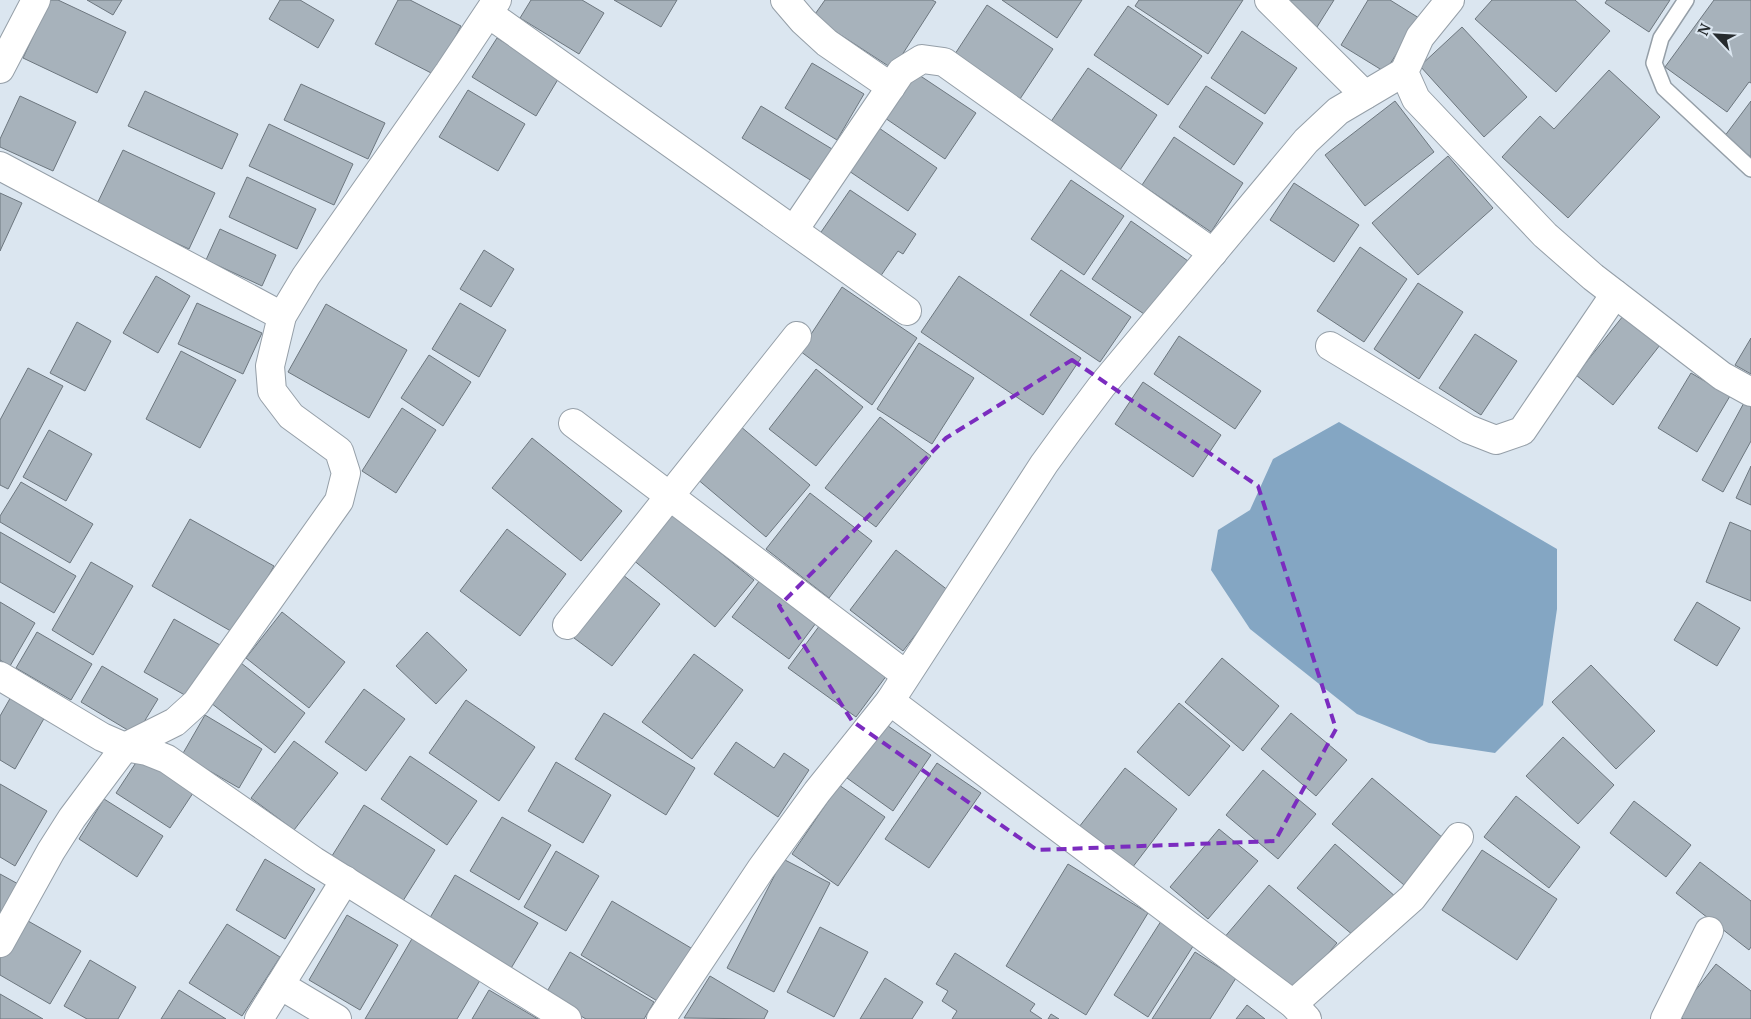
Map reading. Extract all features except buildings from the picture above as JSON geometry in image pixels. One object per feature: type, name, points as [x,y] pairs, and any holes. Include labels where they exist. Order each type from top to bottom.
[{"type":"street","points":[[0,69],[36,0]]},
{"type":"street","points":[[785,0],[803,21],[827,42],[891,87]]},
{"type":"street","points":[[1268,0],[1365,94]]},
{"type":"street","points":[[662,1019],[761,869],[817,792],[890,701],[1049,458],[1101,387],[1306,141],[1338,111],[1404,72],[1420,37],[1450,0]]},
{"type":"street","points":[[0,943],[51,851],[72,818],[125,747],[175,722],[196,703],[339,501],[346,473],[339,451],[292,416],[272,391],[270,366],[282,316],[306,276],[493,7],[794,230],[907,311]]},
{"type":"street","points":[[794,230],[901,72],[922,59],[944,62],[1213,253]]},
{"type":"street","points":[[1404,72],[1416,99],[1544,234],[1615,294],[1722,376],[1751,392]]},
{"type":"street","points":[[0,166],[282,316]]},
{"type":"street","points":[[1330,346],[1468,429],[1496,440],[1522,430],[1615,294]]},
{"type":"street","points":[[567,625],[797,336]]},
{"type":"street","points":[[573,423],[906,675]]},
{"type":"street","points":[[0,676],[102,736],[125,747],[147,750],[168,759],[268,830],[567,1019]]},
{"type":"street","points":[[890,701],[1300,1011],[1412,898],[1459,837]]},
{"type":"street","points":[[259,1019],[345,880]]},
{"type":"street","points":[[1666,1019],[1709,931]]},
{"type":"street","points":[[280,985],[337,1019]]},
{"type":"lane","points":[[1686,0],[1661,38],[1654,63],[1664,88],[1751,169]]},
{"type":"highlighted area","points":[[1072,360],[1258,486],[1336,729],[1275,841],[1037,850],[852,721],[779,606],[946,438]]},
{"type":"water","points":[[1339,422],[1557,549],[1557,609],[1543,705],[1495,753],[1429,743],[1357,714],[1250,629],[1211,570],[1218,530],[1250,510],[1273,459]]}]
